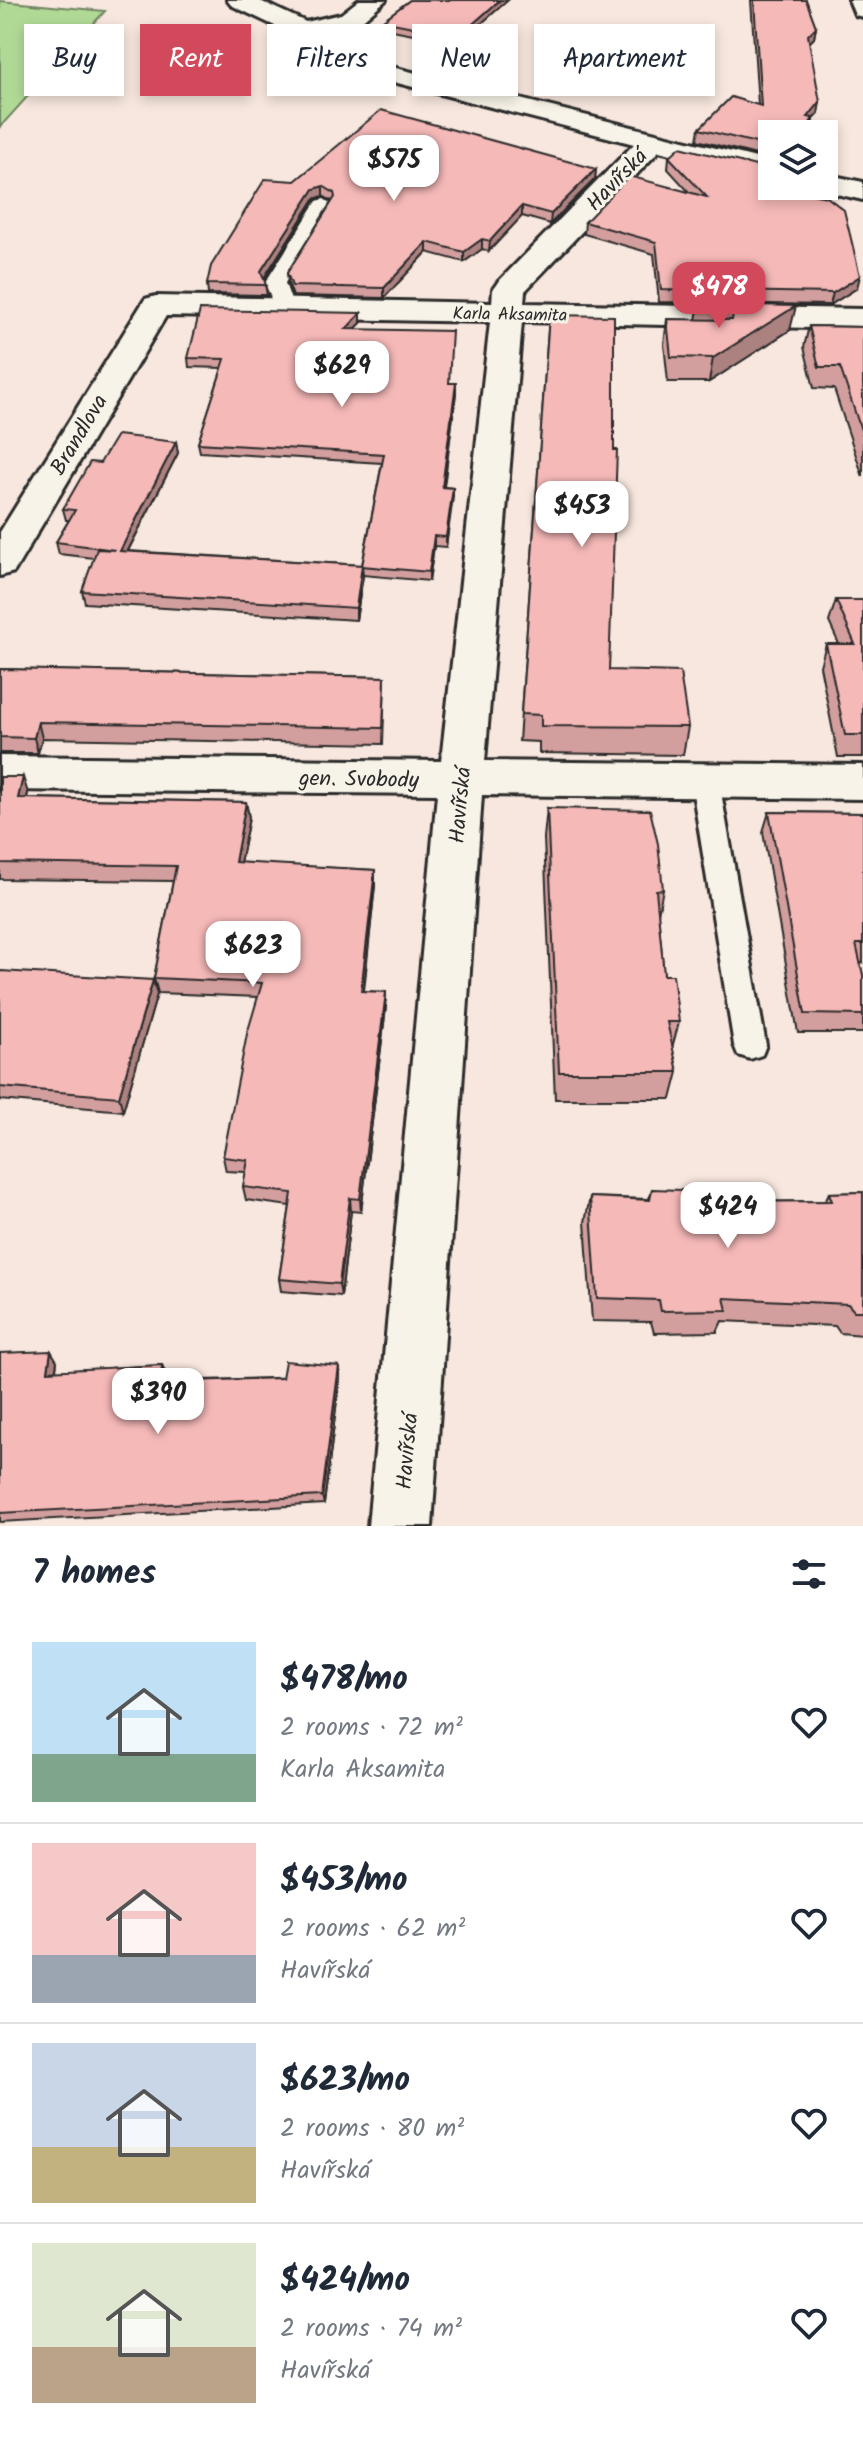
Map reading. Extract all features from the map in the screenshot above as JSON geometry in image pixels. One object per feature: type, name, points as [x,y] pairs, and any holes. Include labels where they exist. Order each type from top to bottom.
[{"type":"street","points":[[239,0],[290,24]]},
{"type":"street","points":[[328,24],[349,19],[374,0]]},
{"type":"street","points":[[861,0],[863,10]]},
{"type":"street","points":[[396,75],[758,168]]},
{"type":"street","name":"Havířská","points":[[400,1526],[461,780],[509,289],[652,142]]},
{"type":"street","points":[[838,186],[863,191]]},
{"type":"street","name":"Karla Aksamita","points":[[156,306],[863,319]]},
{"type":"street","name":"Brandlova","points":[[0,563],[156,306]]},
{"type":"street","name":"gen. Svobody","points":[[0,773],[863,782]]},
{"type":"lane","points":[[284,309],[275,283],[324,205]]},
{"type":"lane","points":[[705,781],[750,1045]]},
{"type":"green space","points":[[0,1],[105,11],[93,24],[24,24],[24,96],[28,96],[0,127]]},
{"type":"building","points":[[410,0],[500,0],[473,24],[412,24],[412,27],[382,21]]},
{"type":"building","points":[[754,0],[806,0],[816,27],[808,35],[820,102],[808,117],[812,120],[758,120],[758,144],[699,129],[731,97],[761,106]]},
{"type":"building","points":[[381,110],[596,169],[551,214],[522,206],[490,241],[482,239],[464,252],[427,242],[384,288],[292,286],[287,273],[335,197],[323,186],[314,189],[261,271],[266,285],[207,284],[211,266],[265,179],[295,181]]},
{"type":"building","points":[[680,147],[758,166],[758,200],[831,200],[844,210],[860,276],[833,293],[661,290],[656,242],[585,222],[629,176],[707,197],[669,157]]},
{"type":"building","points":[[699,304],[796,306],[713,358],[671,357],[667,319],[732,320],[733,314]]},
{"type":"building","points":[[200,310],[361,313],[346,329],[452,331],[449,383],[456,383],[442,487],[453,488],[446,537],[434,536],[429,572],[362,566],[384,454],[198,443],[225,359],[188,358]]},
{"type":"building","points":[[549,315],[614,316],[614,450],[617,450],[609,670],[680,672],[688,727],[541,726],[541,715],[521,714]]},
{"type":"building","points":[[809,326],[863,327],[863,436],[840,367],[819,367]]},
{"type":"building","points":[[117,435],[176,442],[120,551],[362,565],[356,608],[82,591],[97,549],[115,550],[56,542],[75,510],[63,509],[90,462],[100,463]]},
{"type":"building","points":[[836,600],[863,600],[863,735],[845,735],[826,644],[855,644]]},
{"type":"building","points":[[0,669],[385,677],[383,728],[38,722],[34,738],[0,737]]},
{"type":"building","points":[[0,777],[23,777],[18,798],[246,802],[235,862],[375,870],[361,991],[386,992],[360,1199],[350,1198],[339,1284],[279,1279],[292,1193],[243,1187],[248,1160],[223,1157],[247,1034],[262,983],[154,978],[176,866],[0,863]]},
{"type":"building","points":[[547,808],[650,810],[663,889],[656,890],[664,975],[673,975],[679,1022],[667,1022],[678,1072],[559,1072]]},
{"type":"building","points":[[769,812],[863,813],[863,944],[856,944],[863,975],[863,1015],[805,1014]]},
{"type":"building","points":[[0,971],[153,980],[119,1097],[0,1087]]},
{"type":"building","points":[[652,1189],[711,1191],[714,1202],[832,1201],[829,1193],[863,1192],[863,1311],[854,1311],[848,1304],[724,1298],[727,1310],[661,1311],[659,1300],[597,1298],[590,1197],[650,1200]]},
{"type":"building","points":[[51,1351],[48,1371],[162,1365],[161,1382],[282,1378],[285,1361],[339,1366],[322,1496],[0,1513],[0,1353]]}]
